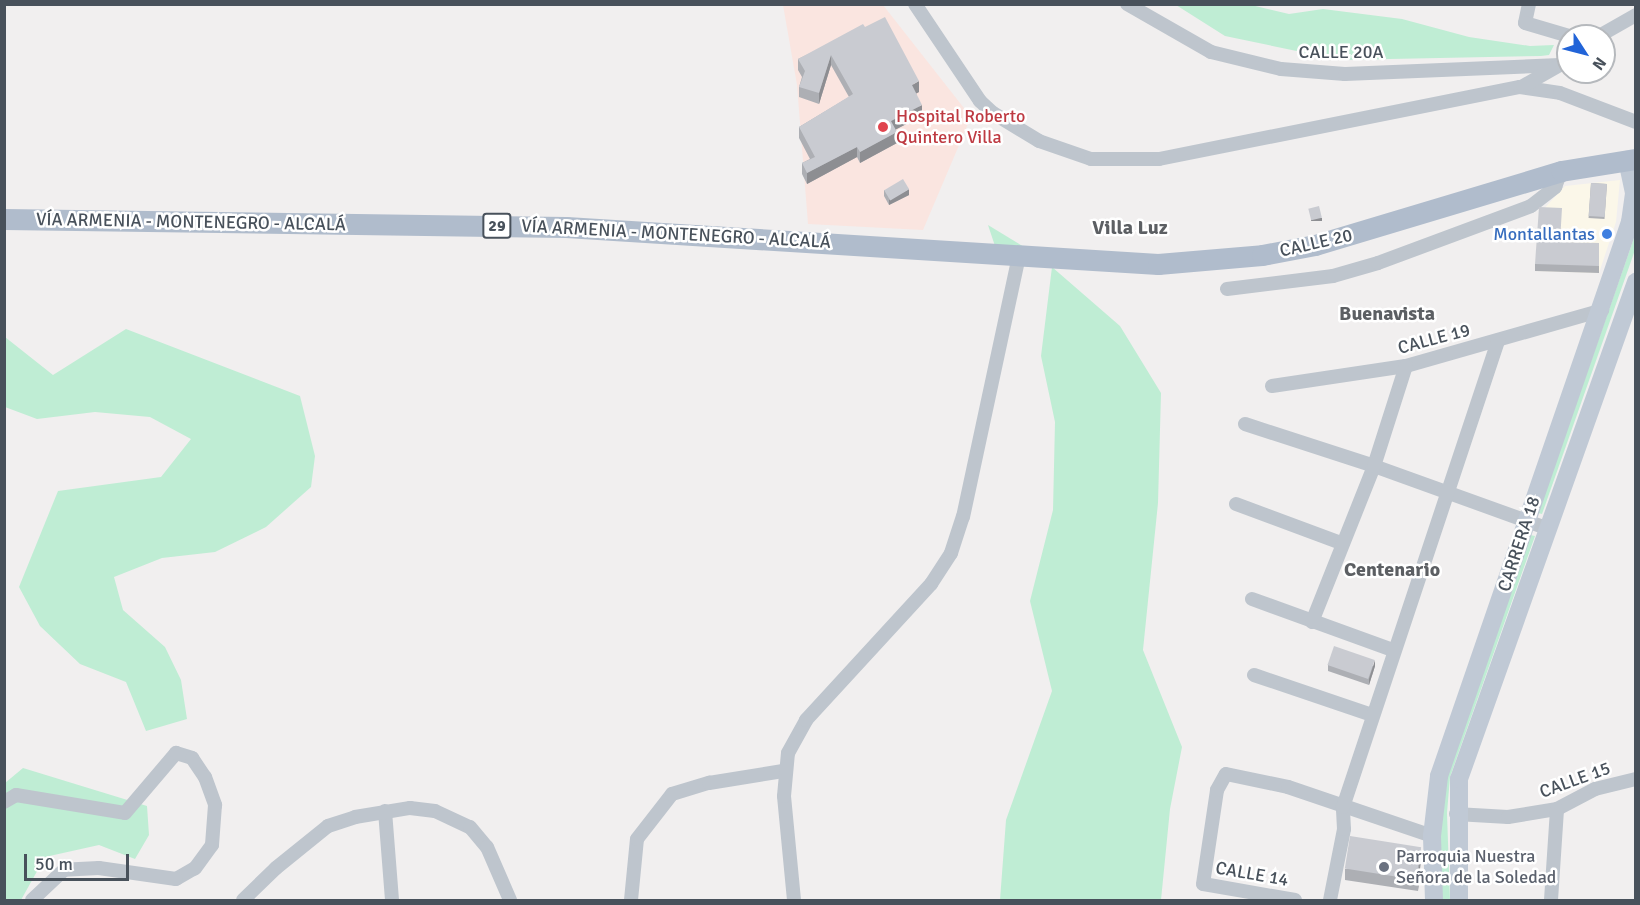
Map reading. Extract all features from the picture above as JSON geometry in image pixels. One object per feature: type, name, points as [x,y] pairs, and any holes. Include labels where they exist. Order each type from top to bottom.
[{"type":"main road","name":"CALLE 20","points":[[988,250],[1019,256],[1158,264],[1262,255],[1315,246],[1561,171],[1631,159]]},
{"type":"main road","name":"CARRERA 18","points":[[1434,900],[1432,836],[1439,776],[1484,654],[1526,520],[1602,310],[1630,222],[1635,193],[1631,159]]},
{"type":"main road","name":"VÍA ARMENIA - MONTENEGRO - ALCALÁ","points":[[4,219],[566,226],[988,250]]},
{"type":"main road","name":"CARRERA 18","points":[[1459,900],[1456,814],[1459,779],[1635,282]]},
{"type":"street","points":[[915,4],[980,100],[993,113],[1039,141],[1091,159],[1159,159],[1520,87],[1556,66]]},
{"type":"street","name":"CALLE 20A","points":[[1127,4],[1211,52],[1281,69],[1345,74],[1556,61]]},
{"type":"street","points":[[1529,4],[1525,23],[1556,32]]},
{"type":"street","points":[[1616,26],[1635,15]]},
{"type":"street","points":[[1520,87],[1560,93],[1635,122]]},
{"type":"street","points":[[1227,289],[1333,276],[1378,263],[1531,206],[1555,187],[1561,171]]},
{"type":"street","points":[[794,900],[783,771],[788,753],[807,720],[931,584],[951,553],[963,517],[1019,256]]},
{"type":"street","name":"CALLE 19","points":[[1272,386],[1406,366],[1602,310]]},
{"type":"street","points":[[1330,900],[1344,829],[1343,807],[1393,650],[1449,493],[1498,340]]},
{"type":"street","points":[[1312,622],[1341,543],[1374,466],[1406,366]]},
{"type":"street","points":[[1245,424],[1374,466],[1546,528]]},
{"type":"street","points":[[1236,504],[1341,543]]},
{"type":"street","points":[[1252,599],[1393,650]]},
{"type":"street","points":[[1254,675],[1372,715]]},
{"type":"street","points":[[4,802],[16,795],[125,813],[176,753],[192,758],[205,777],[215,805],[212,845],[195,868],[176,879],[99,868],[64,870],[32,900]]},
{"type":"street","points":[[631,900],[637,839],[672,794],[709,783],[783,771]]},
{"type":"street","name":"CALLE 14","points":[[1295,900],[1203,884],[1220,781],[1226,774],[1288,787],[1343,807]]},
{"type":"street","name":"CALLE 15","points":[[1456,814],[1508,817],[1557,809],[1595,789],[1635,779]]},
{"type":"street","points":[[1343,807],[1432,836]]},
{"type":"street","points":[[1551,900],[1557,809]]},
{"type":"street","points":[[385,811],[392,900]]},
{"type":"street","points":[[243,900],[276,868],[328,826],[385,811],[435,811],[470,828],[487,847],[510,900]]},
{"type":"shaded area","name":"Hospital Roberto Quintero Villa","points":[[783,5],[883,5],[971,117],[923,230],[808,224],[797,85]]},
{"type":"shaded area","points":[[1620,180],[1616,222],[1599,273],[1535,271],[1539,214],[1565,186]]},
{"type":"green space","points":[[1176,5],[1251,5],[1289,14],[1323,9],[1402,19],[1469,37],[1530,46],[1554,45],[1549,55],[1541,56],[1340,60],[1225,36]]},
{"type":"green space","points":[[988,225],[1024,247],[995,246]]},
{"type":"green space","points":[[1635,235],[1635,250],[1542,514],[1538,513]]},
{"type":"green space","points":[[1052,267],[1120,326],[1161,393],[1158,503],[1143,650],[1182,747],[1170,809],[1161,900],[1000,900],[1006,820],[1052,691],[1030,601],[1053,510],[1055,422],[1041,356]]},
{"type":"green space","points":[[126,329],[300,396],[315,456],[311,487],[266,527],[215,552],[162,558],[114,577],[123,610],[165,647],[181,680],[187,719],[146,731],[126,682],[80,664],[40,626],[19,587],[58,491],[161,477],[191,439],[150,417],[95,412],[37,419],[5,407],[5,337],[53,375]]},
{"type":"green space","points":[[1530,535],[1535,536],[1450,777],[1447,813],[1450,900],[1442,900],[1440,833],[1447,778]]},
{"type":"green space","points":[[23,768],[147,806],[149,835],[135,859],[99,845],[45,857],[21,900],[5,900],[5,783]]},
{"type":"building","points":[[885,17],[919,81],[912,85],[922,105],[891,121],[897,132],[860,152],[857,147],[807,173],[802,163],[815,157],[799,127],[853,94],[831,55],[819,93],[799,87],[805,71],[798,59],[863,24],[865,27]]},
{"type":"building","points":[[903,179],[909,189],[890,201],[884,190]]},
{"type":"building","points":[[1591,183],[1607,184],[1605,217],[1589,216]]},
{"type":"building","points":[[1319,206],[1322,218],[1311,220],[1308,209]]},
{"type":"building","points":[[1539,207],[1562,208],[1560,242],[1599,243],[1599,266],[1535,264]]},
{"type":"building","points":[[1334,646],[1375,660],[1368,679],[1327,665]]},
{"type":"building","name":"Parroquia Nuestra Señora de la Soledad","points":[[1350,836],[1421,847],[1416,880],[1345,869]]},
{"type":"place","name":"Hospital Roberto Quintero Villa","points":[[883,127]]},
{"type":"place","name":"Montallantas","points":[[1607,234]]},
{"type":"place","name":"Parroquia Nuestra Señora de la Soledad","points":[[1384,867]]},
{"type":"district","name":"Villa Luz","points":[[1130,227]]},
{"type":"district","name":"Buenavista","points":[[1387,313]]},
{"type":"district","name":"Centenario","points":[[1392,569]]}]
